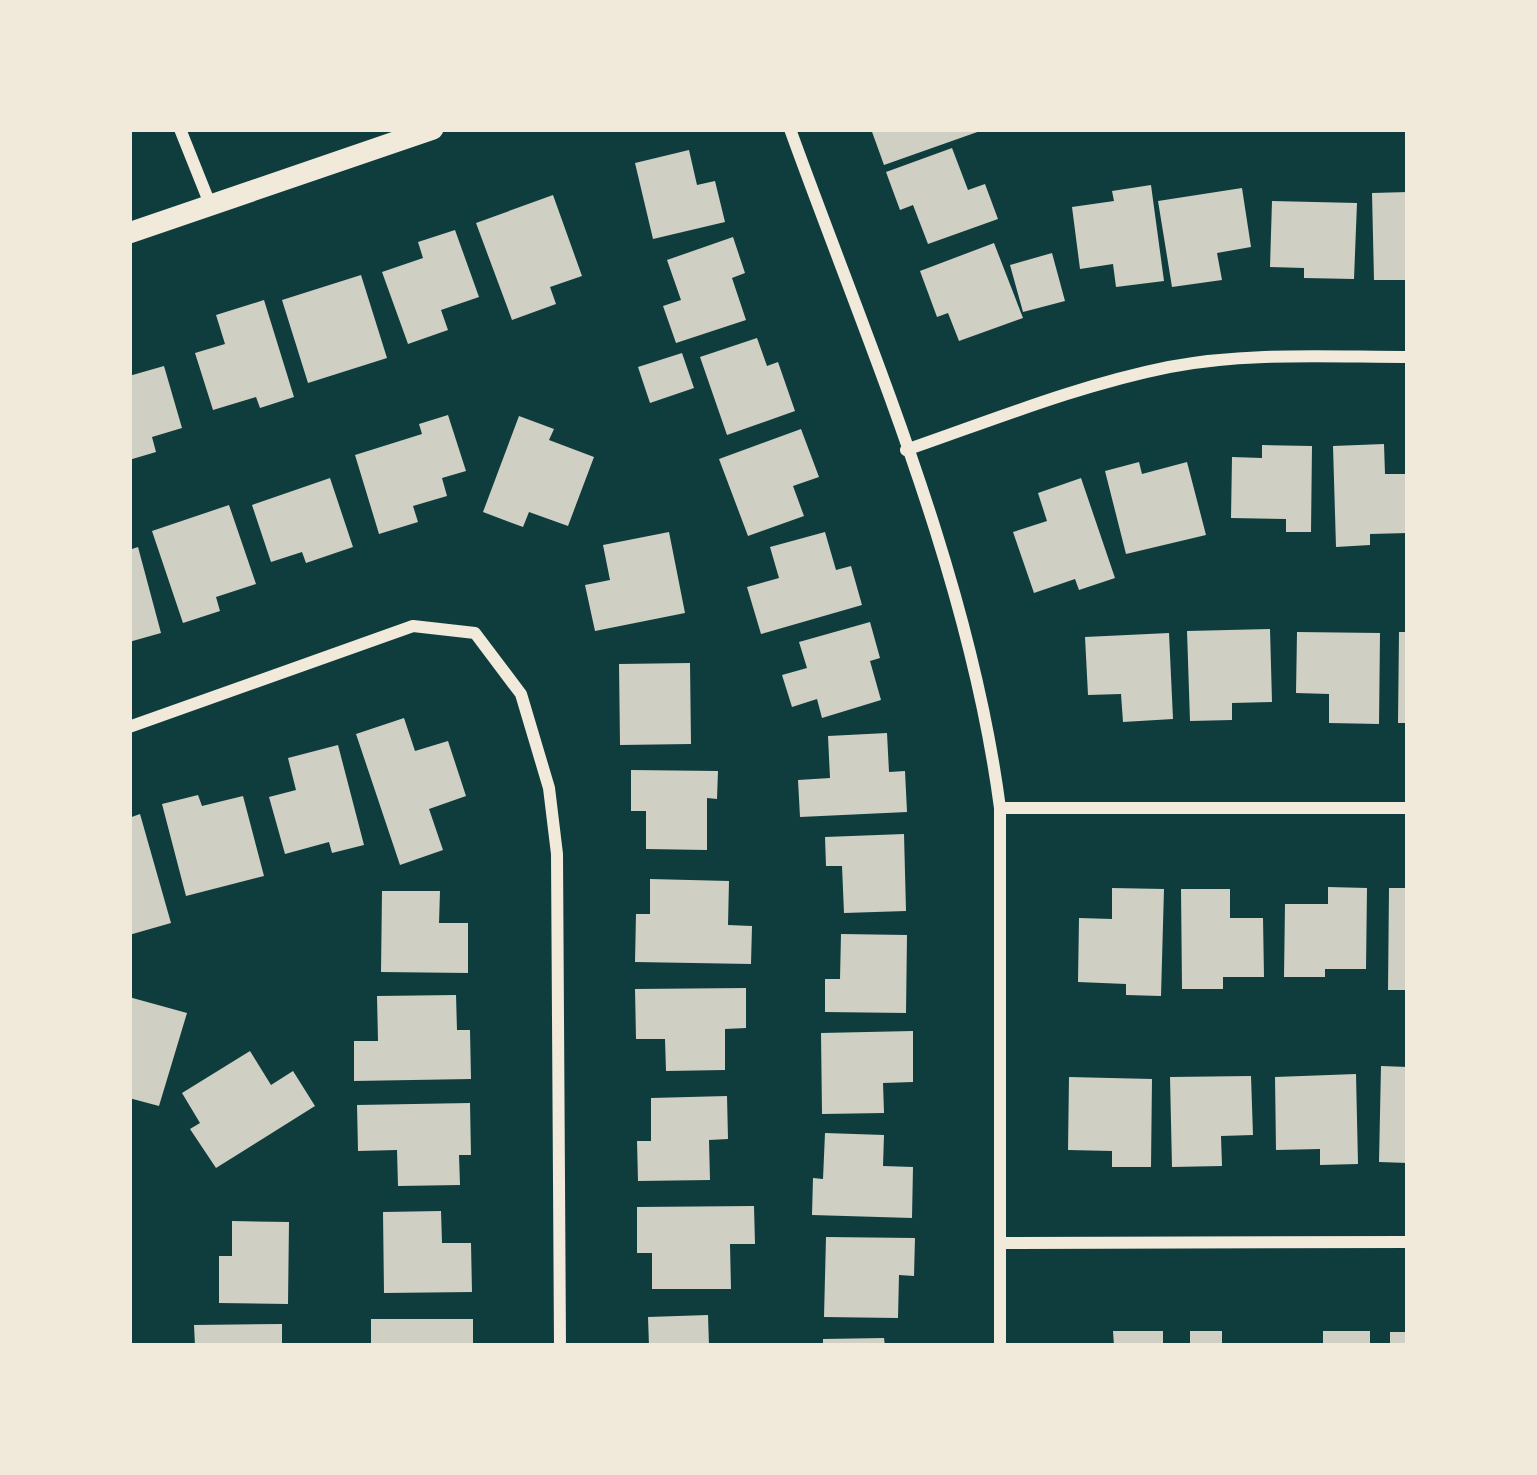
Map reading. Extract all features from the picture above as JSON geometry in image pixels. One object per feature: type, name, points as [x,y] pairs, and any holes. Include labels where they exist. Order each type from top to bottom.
[{"type":"street","points":[[180,129],[210,204]]},
{"type":"street","points":[[129,233],[433,129]]},
{"type":"street","points":[[790,129],[960,610],[991,740],[1000,808],[1000,1346]]},
{"type":"street","points":[[906,450],[1101,383],[1174,366],[1272,358],[1408,357]]},
{"type":"street","points":[[129,727],[412,626],[475,633],[521,694],[550,788],[557,854],[560,1346]]},
{"type":"street","points":[[1000,808],[1408,808]]},
{"type":"street","points":[[1000,1243],[1408,1242]]},
{"type":"building","points":[[871,129],[982,129],[983,130],[884,165]]},
{"type":"building","points":[[952,148],[968,190],[985,184],[998,219],[928,244],[913,205],[900,210],[886,172]]},
{"type":"building","points":[[689,150],[697,185],[715,181],[725,222],[653,239],[635,163]]},
{"type":"building","points":[[1151,185],[1164,281],[1116,287],[1113,264],[1080,269],[1072,207],[1114,201],[1112,191]]},
{"type":"building","points":[[1242,188],[1251,247],[1217,253],[1222,280],[1172,287],[1158,201]]},
{"type":"building","points":[[1408,192],[1408,280],[1374,280],[1372,193]]},
{"type":"building","points":[[553,195],[582,276],[550,287],[556,304],[512,320],[476,223]]},
{"type":"building","points":[[1272,201],[1357,203],[1354,279],[1304,278],[1304,268],[1270,267]]},
{"type":"building","points":[[455,230],[479,297],[441,310],[448,330],[408,344],[382,272],[423,258],[418,242]]},
{"type":"building","points":[[733,237],[745,273],[732,278],[746,320],[676,343],[663,306],[681,300],[667,260]]},
{"type":"building","points":[[994,243],[1023,318],[959,341],[948,313],[937,317],[920,271]]},
{"type":"building","points":[[1052,253],[1065,301],[1023,312],[1010,265]]},
{"type":"building","points":[[361,275],[387,358],[308,383],[282,300]]},
{"type":"building","points":[[264,300],[294,397],[260,408],[256,397],[213,410],[195,353],[225,344],[216,315]]},
{"type":"building","points":[[757,338],[767,366],[778,362],[795,411],[727,435],[700,357]]},
{"type":"building","points":[[682,353],[694,388],[650,403],[638,367]]},
{"type":"building","points":[[164,366],[182,428],[152,437],[156,452],[129,460],[129,376]]},
{"type":"building","points":[[448,415],[466,471],[442,478],[447,496],[413,506],[418,522],[379,534],[355,455],[422,434],[419,424]]},
{"type":"building","points":[[519,416],[554,429],[549,440],[594,457],[568,526],[529,512],[523,527],[483,512]]},
{"type":"building","points":[[801,429],[819,477],[793,486],[804,516],[748,536],[719,459]]},
{"type":"building","points":[[1384,444],[1385,474],[1408,474],[1408,533],[1370,534],[1370,545],[1336,547],[1333,446]]},
{"type":"building","points":[[1262,445],[1312,446],[1311,532],[1286,532],[1286,519],[1231,518],[1232,457],[1262,458]]},
{"type":"building","points":[[1139,462],[1142,474],[1187,462],[1206,535],[1126,554],[1105,471]]},
{"type":"building","points":[[330,478],[353,547],[306,563],[302,552],[271,562],[252,505]]},
{"type":"building","points":[[1081,478],[1115,578],[1079,590],[1075,579],[1034,593],[1013,532],[1047,521],[1038,493]]},
{"type":"building","points":[[229,505],[256,584],[216,597],[220,611],[183,623],[152,531]]},
{"type":"building","points":[[669,532],[685,613],[595,631],[585,585],[610,580],[603,545]]},
{"type":"building","points":[[825,532],[836,570],[851,566],[862,605],[761,634],[747,587],[779,578],[770,547]]},
{"type":"building","points":[[138,547],[161,633],[129,642],[129,550]]},
{"type":"building","points":[[870,622],[880,658],[870,661],[881,700],[822,718],[817,699],[792,707],[782,675],[807,668],[799,642]]},
{"type":"building","points":[[1270,629],[1272,702],[1232,703],[1232,720],[1190,721],[1187,631]]},
{"type":"building","points":[[1297,632],[1380,633],[1379,724],[1329,723],[1329,694],[1296,693]]},
{"type":"building","points":[[1399,632],[1408,632],[1408,723],[1398,723]]},
{"type":"building","points":[[1169,633],[1173,719],[1123,722],[1121,694],[1088,695],[1085,637]]},
{"type":"building","points":[[690,663],[691,744],[620,745],[619,664]]},
{"type":"building","points":[[404,718],[415,751],[448,741],[466,796],[429,809],[443,850],[400,865],[356,734]]},
{"type":"building","points":[[887,733],[889,772],[905,771],[907,812],[800,817],[798,780],[830,778],[828,736]]},
{"type":"building","points":[[338,745],[364,845],[332,853],[329,842],[285,854],[269,797],[296,790],[288,758]]},
{"type":"building","points":[[631,770],[718,771],[717,799],[707,798],[707,850],[646,849],[646,811],[631,811]]},
{"type":"building","points":[[198,795],[202,806],[243,796],[264,876],[186,896],[162,804]]},
{"type":"building","points":[[140,814],[171,923],[129,935],[129,818]]},
{"type":"building","points":[[904,834],[906,911],[844,913],[842,866],[826,866],[825,837]]},
{"type":"building","points":[[650,879],[729,881],[728,925],[752,926],[751,964],[635,962],[636,914],[650,914]]},
{"type":"building","points":[[1328,887],[1367,888],[1366,969],[1325,969],[1325,977],[1284,977],[1285,904],[1328,904]]},
{"type":"building","points":[[1112,888],[1164,889],[1161,996],[1126,995],[1126,984],[1078,982],[1079,918],[1112,919]]},
{"type":"building","points":[[1389,888],[1408,888],[1408,990],[1388,990]]},
{"type":"building","points":[[1181,889],[1230,889],[1230,918],[1263,918],[1264,977],[1223,977],[1223,989],[1182,989]]},
{"type":"building","points":[[382,891],[440,891],[439,923],[468,923],[468,973],[381,972]]},
{"type":"building","points":[[841,934],[907,935],[906,1013],[825,1012],[825,979],[840,979]]},
{"type":"building","points":[[746,988],[746,1028],[725,1029],[725,1070],[666,1071],[665,1039],[636,1039],[635,989]]},
{"type":"building","points":[[456,995],[457,1030],[470,1030],[471,1079],[354,1081],[354,1041],[378,1041],[377,996]]},
{"type":"building","points":[[129,997],[187,1013],[159,1106],[129,1098]]},
{"type":"building","points":[[913,1031],[913,1082],[883,1083],[884,1113],[822,1114],[821,1033]]},
{"type":"building","points":[[250,1051],[271,1085],[293,1071],[315,1106],[216,1168],[190,1129],[200,1123],[182,1093]]},
{"type":"building","points":[[1381,1066],[1408,1067],[1408,1163],[1379,1162]]},
{"type":"building","points":[[1356,1074],[1358,1164],[1320,1165],[1320,1149],[1276,1150],[1275,1077]]},
{"type":"building","points":[[1251,1076],[1253,1135],[1221,1136],[1222,1166],[1172,1167],[1170,1077]]},
{"type":"building","points":[[1069,1077],[1152,1079],[1151,1167],[1112,1167],[1112,1151],[1068,1150]]},
{"type":"building","points":[[727,1096],[728,1139],[709,1140],[710,1180],[638,1181],[637,1141],[651,1141],[651,1098]]},
{"type":"building","points":[[470,1103],[471,1155],[459,1155],[460,1185],[398,1186],[397,1150],[358,1151],[357,1105]]},
{"type":"building","points":[[825,1133],[884,1135],[883,1166],[913,1167],[912,1218],[812,1215],[813,1178],[823,1179]]},
{"type":"building","points":[[754,1206],[755,1244],[730,1244],[731,1289],[652,1289],[652,1253],[637,1253],[637,1207]]},
{"type":"building","points":[[441,1211],[442,1243],[471,1243],[472,1292],[384,1293],[383,1212]]},
{"type":"building","points":[[232,1221],[289,1222],[288,1304],[219,1303],[219,1256],[232,1256]]},
{"type":"building","points":[[826,1237],[915,1238],[914,1276],[899,1275],[898,1318],[824,1317]]},
{"type":"building","points":[[708,1315],[709,1346],[649,1346],[648,1317]]},
{"type":"building","points":[[371,1319],[473,1319],[473,1346],[371,1346]]},
{"type":"building","points":[[282,1324],[282,1346],[195,1346],[194,1325]]},
{"type":"building","points":[[1113,1331],[1163,1331],[1163,1346],[1114,1346]]},
{"type":"building","points":[[1190,1331],[1222,1331],[1222,1346],[1190,1346]]},
{"type":"building","points":[[1323,1331],[1370,1331],[1370,1346],[1323,1346]]},
{"type":"building","points":[[1390,1332],[1408,1332],[1408,1346],[1390,1346]]},
{"type":"building","points":[[884,1338],[885,1346],[823,1346],[823,1339]]}]
